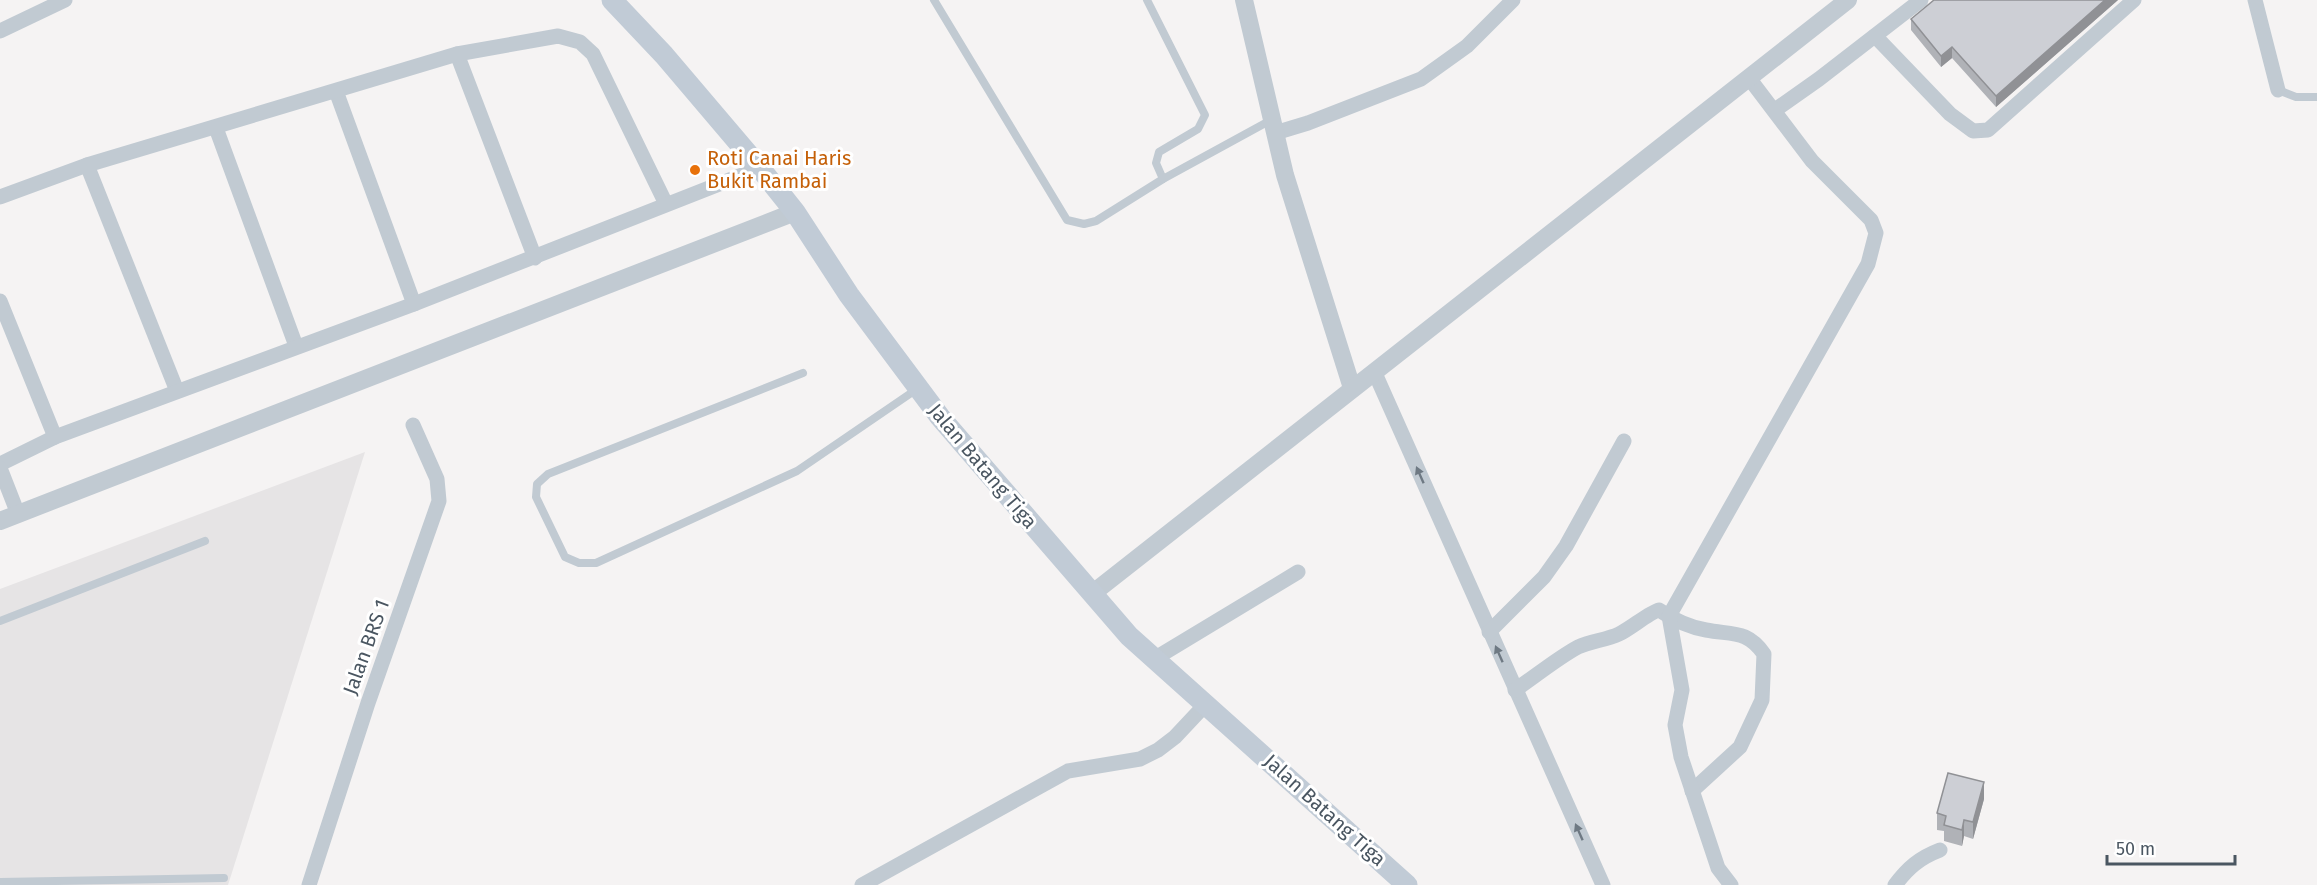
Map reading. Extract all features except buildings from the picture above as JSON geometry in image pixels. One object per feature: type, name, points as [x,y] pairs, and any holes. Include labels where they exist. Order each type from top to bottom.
[{"type":"main road","name":"Jalan Batang Tiga","points":[[612,0],[664,55],[760,168],[795,212],[849,295],[940,417],[1129,636],[1407,885]]},
{"type":"street","points":[[0,30],[64,0]]},
{"type":"street","points":[[1244,0],[1285,175],[1352,388]]},
{"type":"street","points":[[1274,126],[1308,123],[1421,79],[1467,46],[1513,0]]},
{"type":"street","points":[[1093,593],[1848,0]]},
{"type":"street","points":[[1775,110],[1921,0]]},
{"type":"street","points":[[1875,36],[1950,114],[1973,131],[1988,130],[2134,0]]},
{"type":"street","points":[[2255,0],[2278,90]]},
{"type":"street","points":[[0,197],[87,165],[457,54],[558,36],[580,42],[593,54],[666,204]]},
{"type":"street","points":[[457,54],[535,258]]},
{"type":"street","points":[[1731,885],[1718,868],[1681,757],[1676,725],[1682,690],[1669,616],[1868,264],[1876,234],[1871,220],[1812,160],[1749,78]]},
{"type":"street","points":[[336,91],[414,304]]},
{"type":"street","points":[[216,128],[296,346]]},
{"type":"street","points":[[87,165],[177,391]]},
{"type":"street","points":[[18,514],[0,466],[55,437],[535,258],[760,168]]},
{"type":"street","points":[[0,521],[795,212]]},
{"type":"street","points":[[0,301],[55,437]]},
{"type":"street","points":[[1374,371],[1603,885]]},
{"type":"street","name":"Jalan BRS 1","points":[[309,885],[368,703],[439,501],[436,479],[413,425]]},
{"type":"street","points":[[1489,632],[1544,577],[1566,546],[1624,441]]},
{"type":"street","points":[[1154,659],[1298,572]]},
{"type":"street","points":[[1515,690],[1577,648],[1617,635],[1644,620],[1654,611],[1659,610],[1679,623],[1706,630],[1737,634],[1754,640],[1764,654],[1762,700],[1740,747],[1692,791]]},
{"type":"street","points":[[862,885],[1068,771],[1140,759],[1158,750],[1175,737],[1205,705]]},
{"type":"street","points":[[1895,885],[1908,867],[1924,856],[1940,850]]},
{"type":"lane","points":[[934,0],[1067,220],[1084,224],[1096,220],[1163,179],[1274,126]]},
{"type":"lane","points":[[1147,0],[1205,115],[1198,129],[1159,152],[1156,163],[1163,179]]},
{"type":"lane","points":[[2278,90],[2296,97],[2317,98]]},
{"type":"lane","points":[[803,374],[548,474],[537,484],[536,497],[565,557],[579,563],[596,563],[797,471],[918,388]]},
{"type":"lane","points":[[0,621],[205,541]]},
{"type":"lane","points":[[0,882],[224,878]]},
{"type":"shaded area","points":[[365,452],[228,885],[0,885],[0,589]]},
{"type":"place","name":"Roti Canai Haris Bukit Rambai","points":[[695,170]]}]
